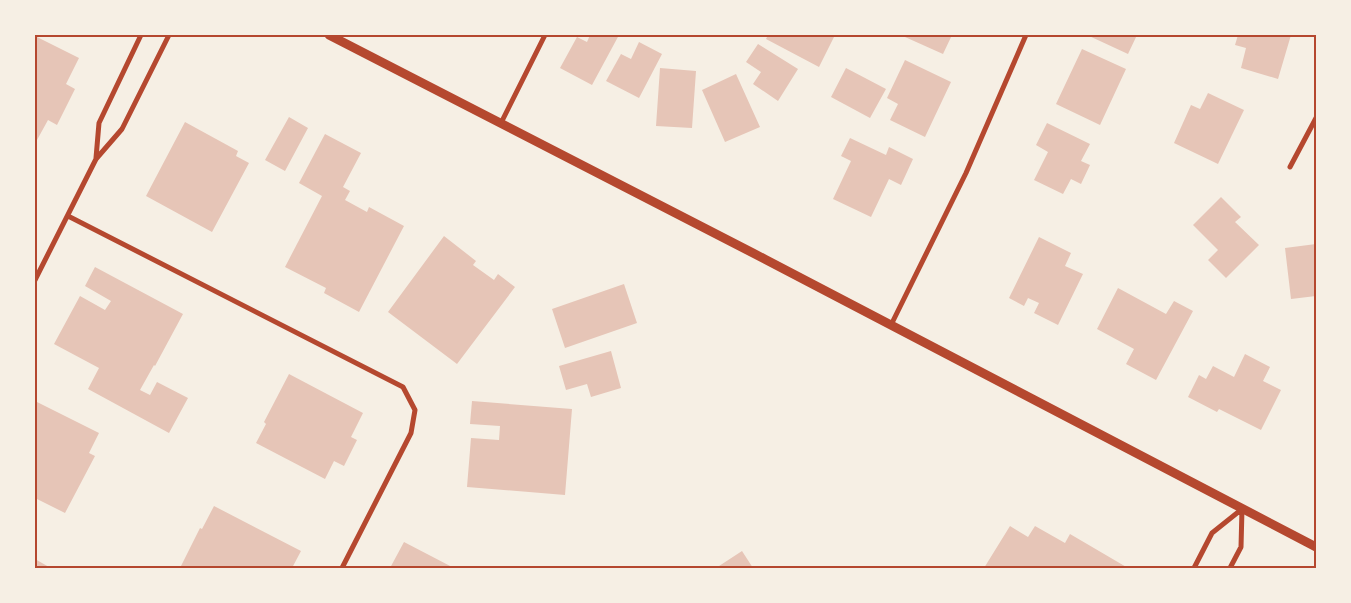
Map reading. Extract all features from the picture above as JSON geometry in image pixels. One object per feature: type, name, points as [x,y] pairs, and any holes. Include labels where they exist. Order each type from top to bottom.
[{"type":"street","points":[[96,159],[98,123],[141,35]]},
{"type":"street","points":[[35,280],[96,159],[122,128],[169,35]]},
{"type":"street","points":[[329,35],[1316,547]]},
{"type":"street","points":[[501,123],[545,35]]},
{"type":"street","points":[[891,325],[966,173],[1026,35]]},
{"type":"street","points":[[1290,167],[1316,118]]},
{"type":"street","points":[[68,216],[403,387],[415,410],[411,433],[342,568]]},
{"type":"street","points":[[1194,568],[1212,533],[1242,509]]},
{"type":"street","points":[[1230,568],[1241,547],[1242,509]]},
{"type":"building","points":[[590,35],[619,35],[592,85],[560,68],[577,37],[587,42]]},
{"type":"building","points":[[768,35],[835,35],[819,67],[766,39]]},
{"type":"building","points":[[906,35],[952,35],[943,54],[905,37]]},
{"type":"building","points":[[1087,35],[1137,35],[1128,54]]},
{"type":"building","points":[[1238,35],[1291,35],[1278,79],[1241,68],[1246,48],[1235,45]]},
{"type":"building","points":[[35,36],[79,58],[66,84],[75,89],[57,125],[48,120],[37,140],[35,139]]},
{"type":"building","points":[[639,42],[662,54],[639,98],[606,81],[621,54],[631,59]]},
{"type":"building","points":[[758,44],[798,69],[778,101],[753,84],[761,72],[746,62]]},
{"type":"building","points":[[1082,49],[1126,69],[1100,125],[1056,104]]},
{"type":"building","points":[[905,60],[951,82],[925,137],[890,120],[898,104],[887,98]]},
{"type":"building","points":[[660,68],[696,71],[692,128],[656,126]]},
{"type":"building","points":[[846,68],[886,89],[870,118],[831,97]]},
{"type":"building","points":[[736,74],[760,127],[725,142],[702,90]]},
{"type":"building","points":[[1208,93],[1244,110],[1218,164],[1174,143],[1191,105],[1200,109]]},
{"type":"building","points":[[289,117],[308,128],[285,171],[265,160]]},
{"type":"building","points":[[185,122],[238,151],[236,156],[249,163],[212,232],[146,196]]},
{"type":"building","points":[[1047,123],[1090,144],[1081,161],[1090,165],[1081,184],[1071,179],[1063,194],[1034,180],[1048,152],[1036,145]]},
{"type":"building","points":[[325,134],[361,153],[343,187],[350,191],[345,200],[367,212],[369,207],[404,226],[359,312],[324,293],[326,288],[285,267],[322,196],[299,183]]},
{"type":"building","points":[[850,138],[886,155],[889,147],[913,159],[901,185],[889,179],[871,217],[833,199],[851,161],[841,156]]},
{"type":"building","points":[[1221,197],[1241,217],[1235,222],[1259,245],[1226,278],[1208,260],[1218,250],[1193,225]]},
{"type":"building","points":[[444,236],[476,261],[473,265],[494,280],[498,274],[515,287],[457,364],[388,312]]},
{"type":"building","points":[[1039,237],[1071,253],[1065,266],[1083,274],[1058,325],[1034,313],[1039,303],[1028,298],[1024,306],[1009,298]]},
{"type":"building","points":[[1316,244],[1316,296],[1291,299],[1285,248]]},
{"type":"building","points":[[95,267],[183,314],[140,390],[150,395],[157,382],[188,398],[169,433],[88,389],[99,368],[54,344],[80,296],[105,310],[111,301],[85,286]]},
{"type":"building","points":[[624,284],[637,323],[565,348],[552,309]]},
{"type":"building","points":[[1118,288],[1166,314],[1174,301],[1193,311],[1156,380],[1126,364],[1134,349],[1097,329]]},
{"type":"building","points":[[611,351],[621,388],[591,397],[587,384],[566,390],[559,366]]},
{"type":"building","points":[[1245,354],[1270,367],[1263,381],[1281,390],[1261,430],[1219,409],[1217,412],[1188,397],[1199,375],[1206,379],[1213,366],[1234,377]]},
{"type":"building","points":[[289,374],[363,413],[351,437],[357,440],[344,466],[334,461],[325,479],[256,443],[266,424],[264,422]]},
{"type":"building","points":[[35,401],[99,433],[89,453],[95,456],[65,513],[35,498]]},
{"type":"building","points":[[472,401],[572,409],[565,495],[467,487],[471,438],[499,440],[500,426],[470,424]]},
{"type":"building","points":[[214,506],[301,551],[292,568],[180,568],[200,528],[202,529]]},
{"type":"building","points":[[1010,526],[1028,537],[1035,526],[1065,543],[1070,534],[1128,568],[984,568]]},
{"type":"building","points":[[404,542],[454,568],[390,568]]},
{"type":"building","points":[[742,551],[753,568],[716,568]]},
{"type":"building","points":[[35,559],[49,567],[35,568]]}]
